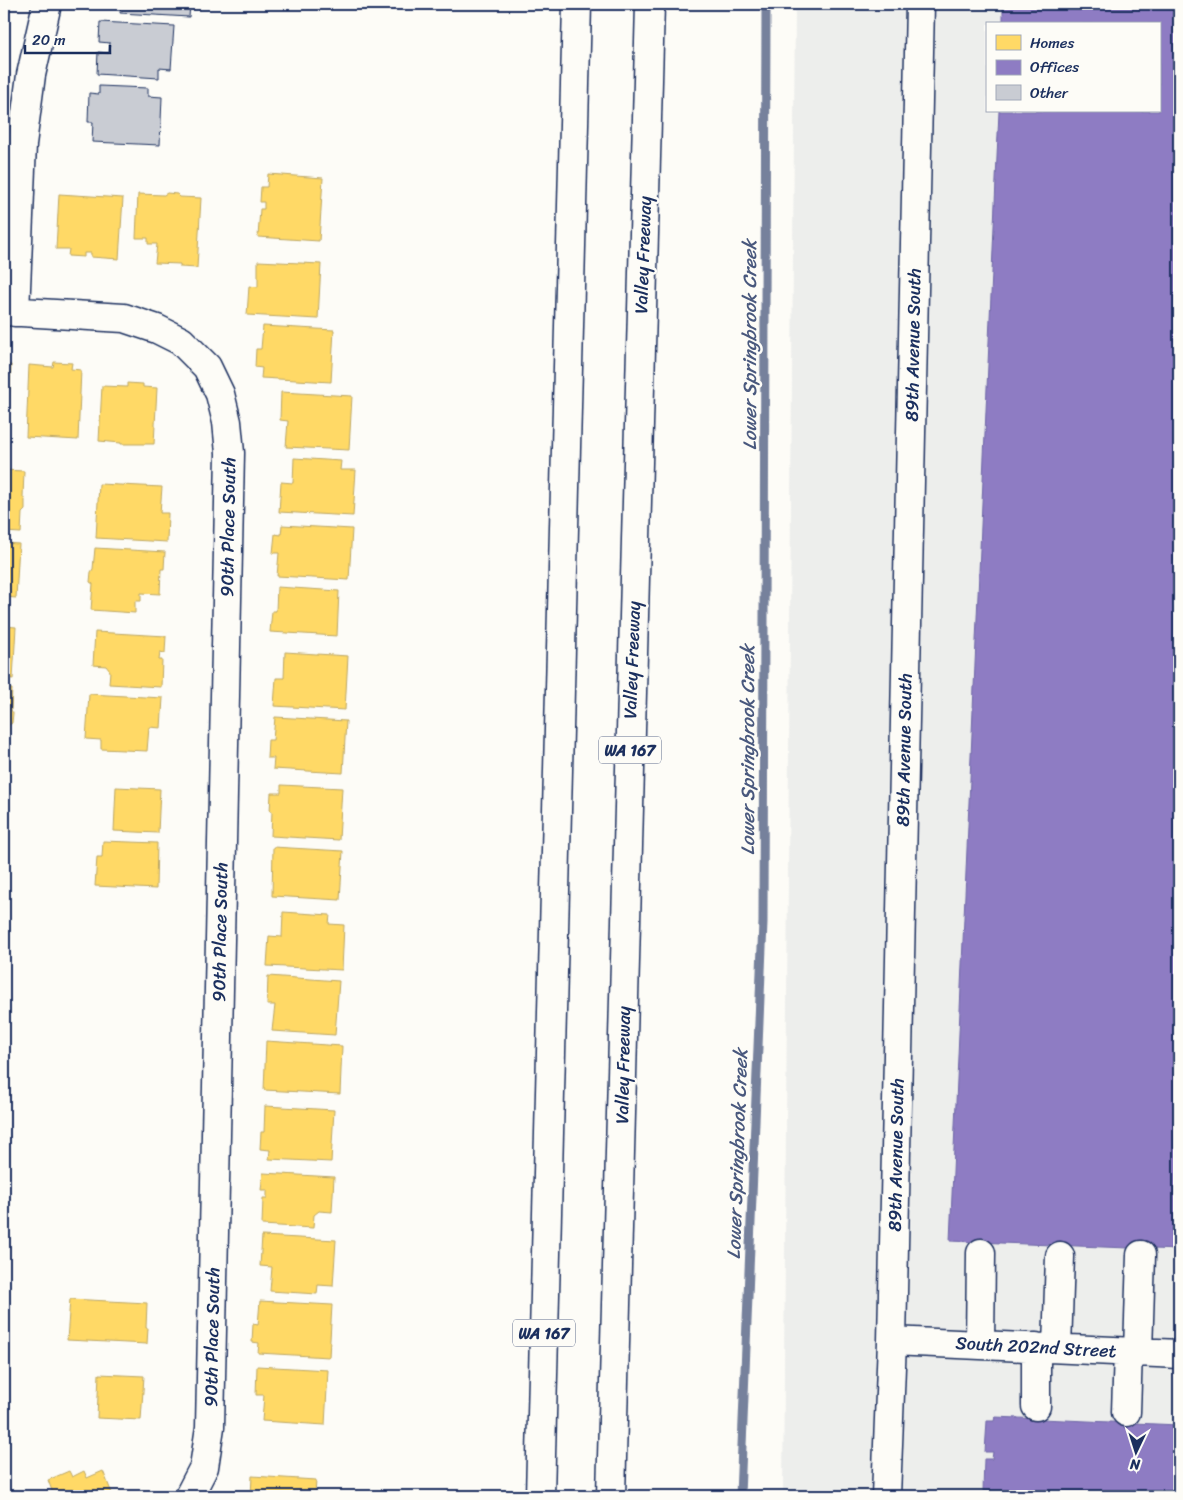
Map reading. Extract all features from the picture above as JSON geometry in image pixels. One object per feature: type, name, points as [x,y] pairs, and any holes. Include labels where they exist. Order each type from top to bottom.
[{"type":"main road","points":[[9,311],[22,144],[31,75],[47,4]]},
{"type":"main road","name":"WA 167","points":[[540,1496],[576,4]]},
{"type":"main road","name":"Valley Freeway","points":[[610,1496],[650,4]]},
{"type":"main road","name":"89th Avenue South","points":[[886,1496],[892,1341],[920,4]]},
{"type":"main road","name":"90th Place South","points":[[9,311],[124,318],[157,329],[181,341],[206,367],[220,394],[227,422],[230,463],[210,1427],[204,1467],[189,1496]]},
{"type":"main road","points":[[980,1345],[982,1253]]},
{"type":"main road","points":[[1126,1412],[1141,1255]]},
{"type":"main road","points":[[1036,1406],[1060,1256]]},
{"type":"main road","name":"South 202nd Street","points":[[892,1341],[1179,1354]]},
{"type":"shaded area","points":[[795,4],[1179,4],[1179,1496],[783,1496]]},
{"type":"building: Homes","points":[[268,174],[323,178],[319,241],[258,237],[260,209],[264,209],[264,202],[260,202],[261,187],[267,187]]},
{"type":"building: Homes","points":[[167,193],[177,194],[180,197],[201,198],[197,268],[180,267],[180,264],[155,263],[157,244],[148,244],[148,238],[136,238],[138,194],[164,195]]},
{"type":"building: Homes","points":[[59,194],[123,198],[119,259],[91,257],[91,253],[84,253],[84,257],[68,256],[69,249],[56,249]]},
{"type":"building: Homes","points":[[258,261],[321,264],[318,319],[247,315],[249,286],[258,287]]},
{"type":"building: Homes","points":[[263,326],[334,330],[331,382],[261,378],[262,368],[255,367],[256,349],[261,349]]},
{"type":"building: Homes","points":[[54,362],[72,363],[71,369],[81,370],[78,440],[26,437],[29,365],[53,367]]},
{"type":"building: Homes","points":[[4,364],[11,365],[8,426],[4,425]]},
{"type":"building: Homes","points":[[127,383],[143,384],[143,387],[157,388],[154,444],[121,444],[99,441],[102,386],[127,387]]},
{"type":"building: Homes","points":[[281,392],[352,396],[349,450],[286,447],[288,421],[280,420]]},
{"type":"building: Homes","points":[[294,458],[341,461],[340,470],[356,470],[353,516],[279,512],[281,482],[293,483]]},
{"type":"building: Homes","points":[[4,470],[24,471],[23,497],[25,500],[25,510],[22,513],[21,533],[4,532]]},
{"type":"building: Homes","points":[[99,484],[162,487],[160,513],[168,513],[167,542],[96,538]]},
{"type":"building: Homes","points":[[282,525],[352,529],[349,580],[277,576],[279,553],[273,553],[275,534],[281,535]]},
{"type":"building: Homes","points":[[4,543],[19,544],[16,598],[4,597]]},
{"type":"building: Homes","points":[[95,548],[165,552],[164,569],[161,569],[160,594],[141,593],[141,601],[135,601],[135,613],[91,610],[93,584],[90,582]]},
{"type":"building: Homes","points":[[277,587],[339,591],[337,636],[270,632],[272,611],[276,611]]},
{"type":"building: Homes","points":[[4,626],[16,627],[13,679],[4,678]]},
{"type":"building: Homes","points":[[95,632],[166,636],[165,653],[160,652],[159,660],[162,660],[161,687],[109,684],[110,671],[106,666],[93,665]]},
{"type":"building: Homes","points":[[285,652],[348,656],[345,710],[274,706],[276,678],[284,678]]},
{"type":"building: Homes","points":[[4,689],[12,689],[11,710],[13,713],[12,723],[9,725],[8,751],[4,751]]},
{"type":"building: Homes","points":[[89,694],[163,698],[161,728],[149,727],[147,751],[101,749],[101,740],[86,739]]},
{"type":"building: Homes","points":[[275,717],[346,721],[343,773],[273,769],[274,758],[267,758],[268,740],[273,740]]},
{"type":"building: Homes","points":[[281,785],[342,788],[339,840],[271,836],[271,793],[281,793]]},
{"type":"building: Homes","points":[[116,787],[160,789],[158,833],[114,831]]},
{"type":"building: Homes","points":[[103,841],[157,843],[156,889],[95,886],[97,857],[102,857]]},
{"type":"building: Homes","points":[[273,847],[343,851],[340,900],[272,896]]},
{"type":"building: Homes","points":[[283,912],[330,915],[329,924],[344,925],[342,970],[267,966],[269,936],[282,937]]},
{"type":"building: Homes","points":[[268,976],[339,981],[335,1035],[272,1031],[275,1005],[267,1005]]},
{"type":"building: Homes","points":[[266,1041],[342,1046],[340,1094],[264,1090]]},
{"type":"building: Homes","points":[[265,1106],[334,1110],[331,1162],[269,1159],[270,1150],[260,1149],[261,1132],[264,1132]]},
{"type":"building: Homes","points":[[263,1173],[334,1177],[332,1212],[319,1211],[314,1215],[313,1228],[262,1225],[263,1198],[267,1198],[267,1190],[261,1190]]},
{"type":"building: Homes","points":[[262,1236],[336,1240],[333,1286],[318,1285],[317,1294],[270,1291],[272,1267],[260,1266]]},
{"type":"building: Homes","points":[[70,1299],[147,1303],[147,1344],[67,1340]]},
{"type":"building: Homes","points":[[260,1301],[332,1305],[329,1357],[258,1353],[259,1343],[252,1342],[253,1324],[258,1325]]},
{"type":"building: Homes","points":[[257,1366],[328,1370],[325,1425],[262,1421],[264,1395],[256,1395]]},
{"type":"building: Homes","points":[[99,1374],[144,1376],[141,1420],[97,1418]]},
{"type":"building: Homes","points":[[69,1471],[72,1477],[84,1471],[87,1478],[103,1471],[113,1496],[54,1496],[48,1480]]},
{"type":"building: Homes","points":[[252,1476],[316,1480],[315,1496],[251,1496]]},
{"type":"building: Homes","points":[[22,1492],[23,1496],[5,1496]]},
{"type":"building: Offices","points":[[1003,4],[1179,4],[1179,1250],[950,1241],[999,112],[1160,112],[1160,22],[1003,22]]},
{"type":"building: Offices","points":[[995,1417],[1179,1425],[1179,1496],[991,1496],[991,1491],[983,1491],[984,1459],[992,1459],[993,1452],[985,1452],[987,1421],[994,1421]]},
{"type":"building: Other","points":[[121,4],[190,4],[189,17],[120,13]]},
{"type":"building: Other","points":[[100,22],[174,26],[171,69],[159,68],[159,78],[97,74],[98,52],[109,53],[110,43],[99,42]]},
{"type":"building: Other","points":[[99,86],[148,88],[148,96],[162,97],[160,145],[92,142],[93,122],[88,122],[89,93],[99,94]]},
{"type":"waterway","name":"Lower Springbrook Creek","points":[[740,1496],[763,922],[766,4]]}]
